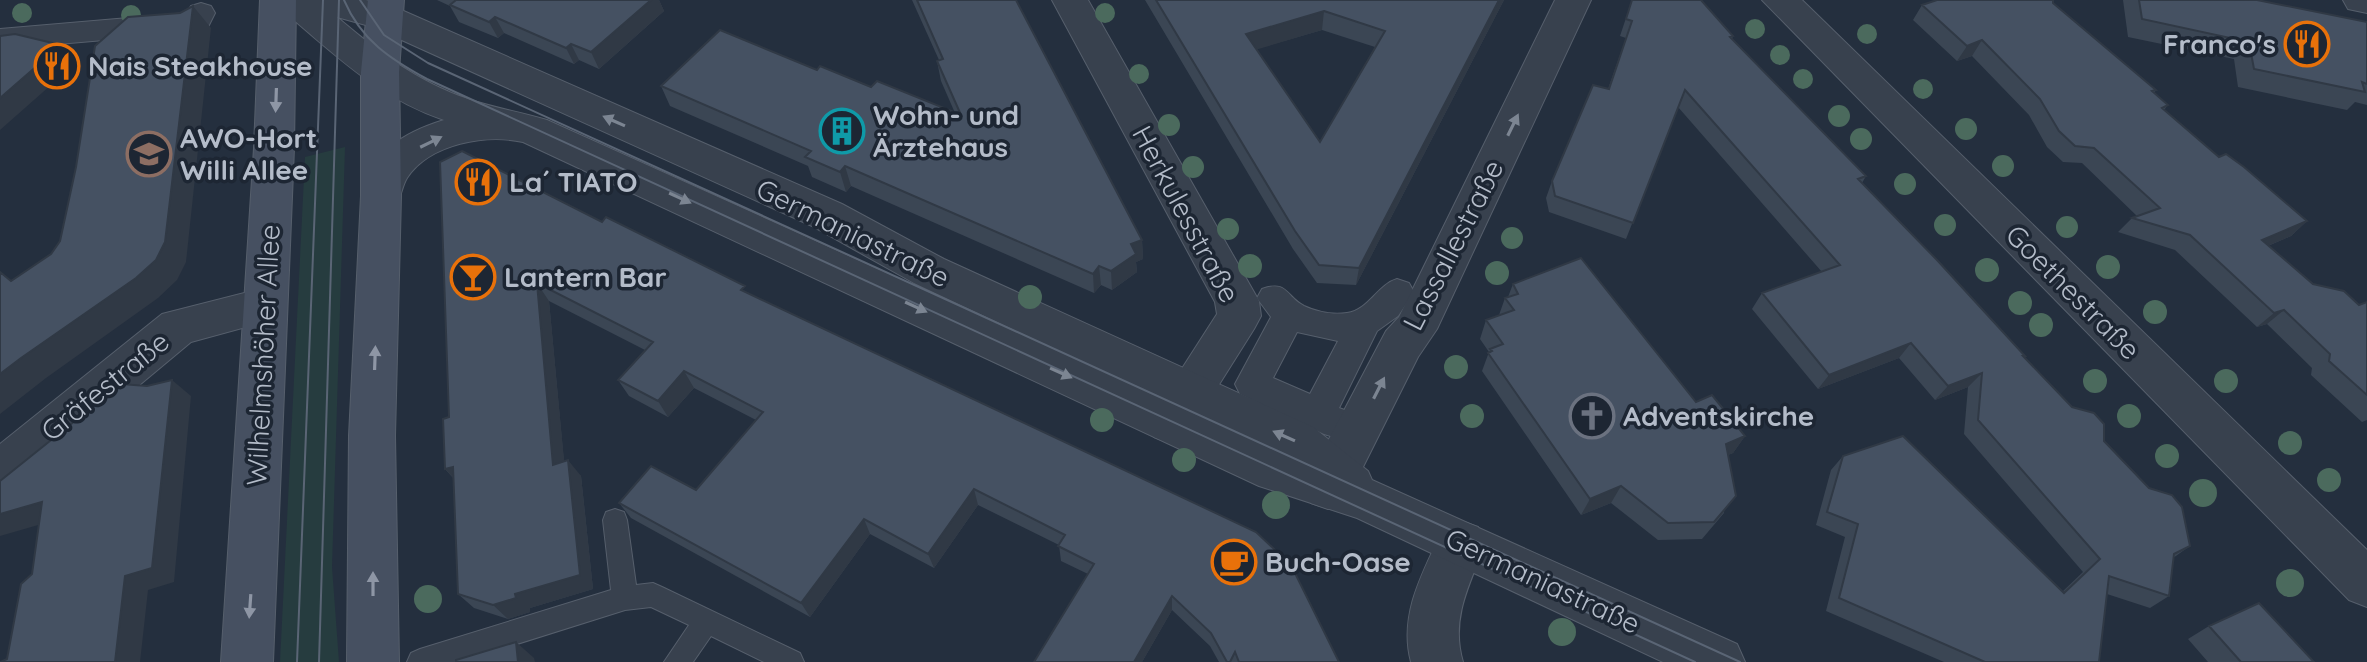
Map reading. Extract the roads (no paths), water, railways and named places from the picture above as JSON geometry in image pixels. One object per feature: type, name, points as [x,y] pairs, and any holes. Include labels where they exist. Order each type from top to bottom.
[{"type":"main road","name":"Wilhelmshöher Allee","points":[[247,662],[275,138],[278,0]]},
{"type":"main road","points":[[373,662],[372,436],[381,196],[380,72],[386,9]]},
{"type":"street","name":"Germaniastraße","points":[[294,0],[380,72],[463,114],[533,130],[1211,394]]},
{"type":"street","name":"Germaniastraße","points":[[321,0],[386,9],[827,215],[929,271],[1211,394],[1297,441],[1344,487],[1719,662]]},
{"type":"street","name":"Herkulesstraße","points":[[1070,0],[1237,301],[1239,316],[1211,394]]},
{"type":"street","name":"Lassallestraße","points":[[1344,487],[1402,344],[1415,329],[1573,0]]},
{"type":"street","name":"Goethestraße","points":[[1780,0],[2367,584]]},
{"type":"street","points":[[2361,0],[2367,1]]},
{"type":"street","points":[[0,39],[199,18]]},
{"type":"street","name":"Germaniastraße","points":[[381,196],[388,173],[407,154],[464,128],[505,124]]},
{"type":"street","points":[[1364,323],[1328,419],[1211,394],[1282,306],[1310,325],[1347,328],[1379,315],[1397,292]]},
{"type":"street","name":"Gräfestraße","points":[[0,472],[178,327],[264,306]]},
{"type":"street","points":[[1437,662],[1430,637],[1432,616],[1461,543]]},
{"type":"lane","points":[[615,520],[625,598]]},
{"type":"lane","points":[[420,662],[625,598],[653,595],[791,662]]},
{"type":"lane","points":[[677,662],[707,621]]},
{"type":"tram line","points":[[297,662],[323,0]]},
{"type":"tram line","points":[[319,662],[339,0]]},
{"type":"tram line","points":[[344,0],[359,26],[378,47],[427,79],[1695,662]]},
{"type":"tram line","points":[[360,0],[384,35],[428,63],[1740,662]]},
{"type":"place","name":"Franco's","points":[[2307,44]]},
{"type":"place","name":"Nais Steakhouse","points":[[57,66]]},
{"type":"place","name":"Wohn- und Ärztehaus","points":[[842,131]]},
{"type":"place","name":"AWO-Hort Willi Allee","points":[[149,154]]},
{"type":"place","name":"La´ TIATO","points":[[478,182]]},
{"type":"place","name":"Lantern Bar","points":[[473,277]]},
{"type":"place","name":"Adventskirche","points":[[1592,416]]},
{"type":"place","name":"Buch-Oase","points":[[1234,562]]}]
